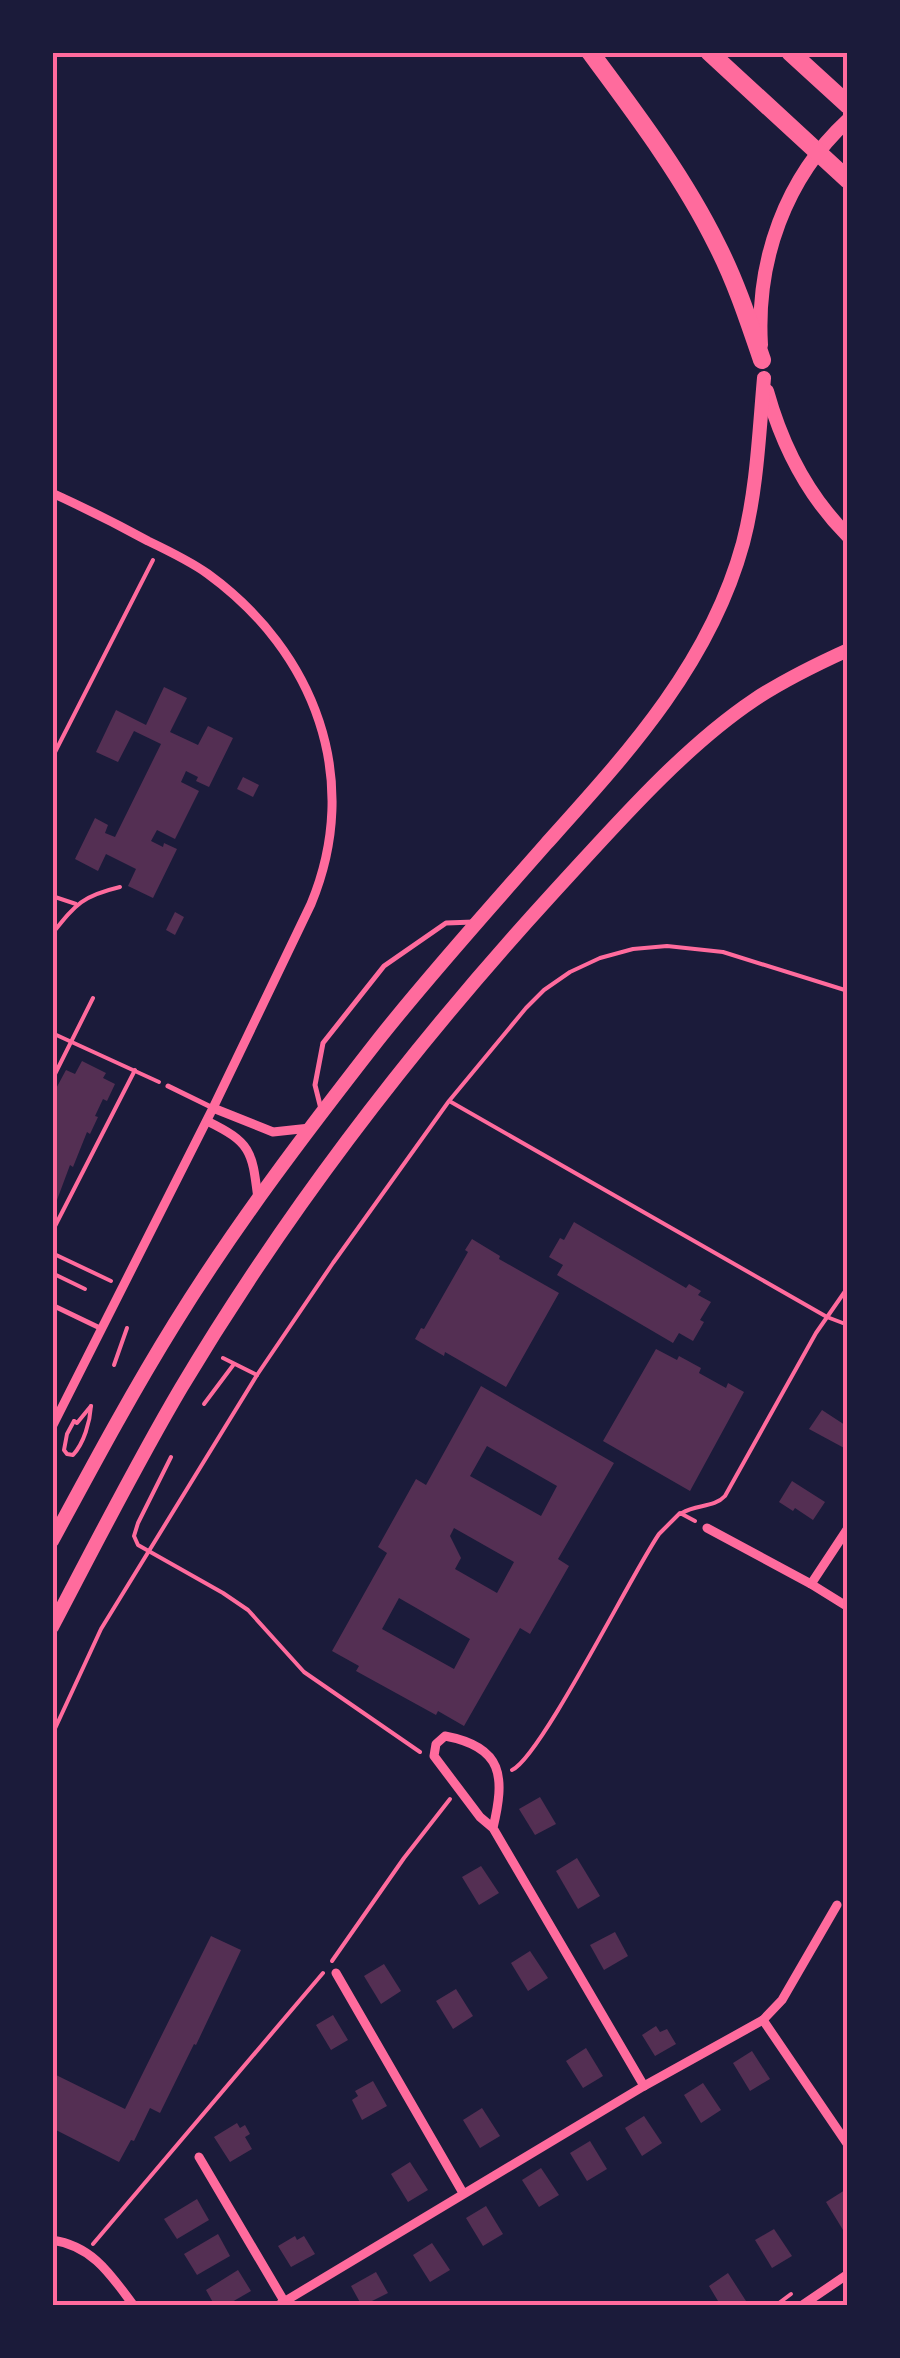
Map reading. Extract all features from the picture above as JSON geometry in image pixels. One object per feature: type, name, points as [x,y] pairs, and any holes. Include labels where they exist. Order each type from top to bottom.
[{"type":"highway","points":[[590,52],[681,179],[718,246],[742,302],[763,369]]},
{"type":"highway","points":[[709,52],[848,180]]},
{"type":"highway","points":[[790,52],[848,105]]},
{"type":"main road","points":[[848,120],[812,159],[784,208],[763,279],[759,316],[763,369],[776,426],[808,489],[848,536]]},
{"type":"main road","points":[[52,1541],[176,1321],[310,1128],[477,922],[630,750],[660,712],[700,648],[717,615],[743,544],[752,502],[763,369]]},
{"type":"main road","points":[[52,1627],[145,1450],[212,1338],[303,1201],[413,1054],[559,887],[708,735],[753,700],[848,650]]},
{"type":"street","points":[[52,493],[209,574],[259,618],[306,686],[319,720],[328,753],[332,821],[323,875],[213,1108],[52,1427]]},
{"type":"street","points":[[213,1108],[273,1132],[310,1128]]},
{"type":"street","points":[[207,1120],[243,1142],[253,1159],[258,1201]]},
{"type":"street","points":[[706,1528],[848,1607]]},
{"type":"street","points":[[811,1584],[848,1528]]},
{"type":"street","points":[[493,1828],[500,1790],[498,1766],[488,1754],[462,1739],[445,1736],[436,1744],[434,1756],[480,1817],[493,1828],[644,2086]]},
{"type":"street","points":[[200,2157],[281,2303],[644,2086],[763,2020],[782,2000],[837,1905]]},
{"type":"street","points":[[336,1973],[463,2193]]},
{"type":"street","points":[[763,2020],[848,2145]]},
{"type":"street","points":[[52,2240],[88,2252],[102,2263],[134,2306]]},
{"type":"street","points":[[801,2306],[848,2274]]},
{"type":"lane","points":[[322,1113],[315,1085],[323,1043],[384,966],[446,923],[477,922]]},
{"type":"lane","points":[[168,1086],[213,1108]]},
{"type":"lane","points":[[52,1305],[102,1329]]},
{"type":"path","points":[[52,758],[160,546]]},
{"type":"path","points":[[52,934],[76,904],[96,892],[120,887]]},
{"type":"path","points":[[52,896],[76,904]]},
{"type":"path","points":[[52,1736],[101,1629],[256,1375],[449,1101],[544,990],[570,972],[616,952],[667,946],[704,948],[742,957],[848,991]]},
{"type":"path","points":[[52,1080],[94,998]]},
{"type":"path","points":[[52,1033],[168,1086]]},
{"type":"path","points":[[52,1232],[135,1070]]},
{"type":"path","points":[[449,1101],[827,1318],[848,1325]]},
{"type":"path","points":[[52,1252],[123,1287]]},
{"type":"path","points":[[52,1272],[85,1289]]},
{"type":"path","points":[[498,1775],[519,1767],[542,1736],[659,1534],[680,1514],[696,1506],[717,1503],[725,1496],[800,1360],[848,1287]]},
{"type":"path","points":[[114,1365],[127,1328]]},
{"type":"path","points":[[223,1358],[256,1375]]},
{"type":"path","points":[[204,1404],[234,1364]]},
{"type":"path","points":[[59,1414],[74,1421],[77,1423],[91,1406],[79,1449],[73,1455],[64,1450],[74,1421]]},
{"type":"path","points":[[171,1457],[138,1523],[134,1536],[138,1545],[223,1592],[248,1610],[304,1672],[416,1750],[434,1756]]},
{"type":"path","points":[[680,1514],[706,1528]]},
{"type":"path","points":[[88,2252],[323,1974],[404,1858],[447,1802],[461,1792]]},
{"type":"building","points":[[164,687],[187,698],[170,732],[198,745],[208,726],[233,738],[209,787],[186,771],[181,782],[199,791],[175,839],[157,830],[151,841],[177,849],[153,898],[128,886],[136,869],[106,854],[98,871],[75,859],[95,818],[108,825],[105,833],[115,837],[161,744],[134,731],[118,762],[96,752],[116,710],[146,725]]},
{"type":"building","points":[[243,777],[259,785],[253,797],[237,789]]},
{"type":"building","points":[[175,912],[184,917],[175,935],[166,930]]},
{"type":"building","points":[[82,1061],[106,1073],[103,1078],[115,1084],[107,1101],[103,1099],[73,1167],[70,1165],[57,1200],[52,1198],[52,1096],[66,1070],[75,1074]]},
{"type":"building","points":[[574,1222],[686,1288],[689,1284],[701,1291],[698,1295],[711,1302],[693,1341],[679,1333],[673,1343],[557,1275],[563,1265],[549,1257]]},
{"type":"building","points":[[472,1239],[559,1293],[506,1387],[415,1339]]},
{"type":"building","points":[[656,1349],[701,1368],[699,1373],[726,1388],[728,1383],[744,1392],[690,1491],[603,1441]]},
{"type":"building","points":[[481,1386],[614,1463],[558,1559],[569,1566],[530,1634],[520,1628],[464,1726],[356,1671],[359,1666],[332,1651],[387,1553],[378,1547],[416,1479],[426,1485]],"holes":[[[487,1446],[557,1486],[541,1516],[470,1476]],[[454,1528],[514,1562],[497,1593],[455,1569],[461,1558],[450,1536]],[[399,1598],[470,1639],[454,1669],[382,1629]]]},
{"type":"building","points":[[822,1410],[848,1427],[846,1449],[809,1429]]},
{"type":"building","points":[[792,1481],[825,1502],[813,1520],[779,1502]]},
{"type":"building","points":[[540,1797],[556,1824],[535,1835],[519,1809]]},
{"type":"building","points":[[577,1858],[600,1896],[578,1909],[556,1871]]},
{"type":"building","points":[[481,1866],[499,1893],[479,1905],[462,1877]]},
{"type":"building","points":[[615,1932],[628,1956],[604,1970],[590,1945]]},
{"type":"building","points":[[211,1936],[241,1950],[160,2113],[150,2108],[119,2162],[52,2128],[52,2073],[125,2109]]},
{"type":"building","points":[[530,1951],[548,1978],[528,1991],[511,1963]]},
{"type":"building","points":[[384,1964],[401,1991],[381,2004],[364,1976]]},
{"type":"building","points":[[456,1989],[473,2016],[453,2029],[436,2001]]},
{"type":"building","points":[[333,2015],[348,2040],[331,2050],[316,2025]]},
{"type":"building","points":[[656,2026],[660,2032],[667,2029],[676,2044],[655,2056],[642,2035]]},
{"type":"building","points":[[586,2048],[603,2076],[583,2088],[566,2061]]},
{"type":"building","points":[[752,2051],[770,2079],[750,2091],[733,2063]]},
{"type":"building","points":[[373,2081],[387,2106],[362,2120],[352,2100],[358,2096],[355,2091]]},
{"type":"building","points":[[703,2083],[721,2110],[701,2123],[684,2095]]},
{"type":"building","points":[[482,2108],[500,2136],[480,2148],[463,2120]]},
{"type":"building","points":[[644,2116],[662,2143],[642,2156],[625,2128]]},
{"type":"building","points":[[237,2123],[240,2128],[245,2125],[250,2134],[245,2137],[252,2149],[230,2162],[214,2137]]},
{"type":"building","points":[[590,2141],[607,2169],[587,2181],[570,2153]]},
{"type":"building","points":[[410,2162],[428,2190],[408,2202],[391,2174]]},
{"type":"building","points":[[541,2168],[559,2195],[539,2207],[522,2180]]},
{"type":"building","points":[[845,2190],[848,2227],[843,2230],[826,2202]]},
{"type":"building","points":[[197,2199],[209,2220],[177,2239],[164,2219]]},
{"type":"building","points":[[486,2206],[503,2234],[483,2246],[466,2218]]},
{"type":"building","points":[[774,2229],[792,2256],[772,2268],[755,2240]]},
{"type":"building","points":[[218,2234],[230,2256],[197,2275],[184,2254]]},
{"type":"building","points":[[295,2236],[297,2240],[304,2236],[315,2254],[291,2267],[278,2246]]},
{"type":"building","points":[[432,2243],[450,2270],[430,2282],[413,2255]]},
{"type":"building","points":[[238,2270],[251,2291],[225,2306],[215,2306],[206,2290]]},
{"type":"building","points":[[376,2272],[388,2293],[362,2306],[351,2286]]},
{"type":"building","points":[[728,2273],[746,2301],[739,2306],[721,2306],[709,2286]]}]
